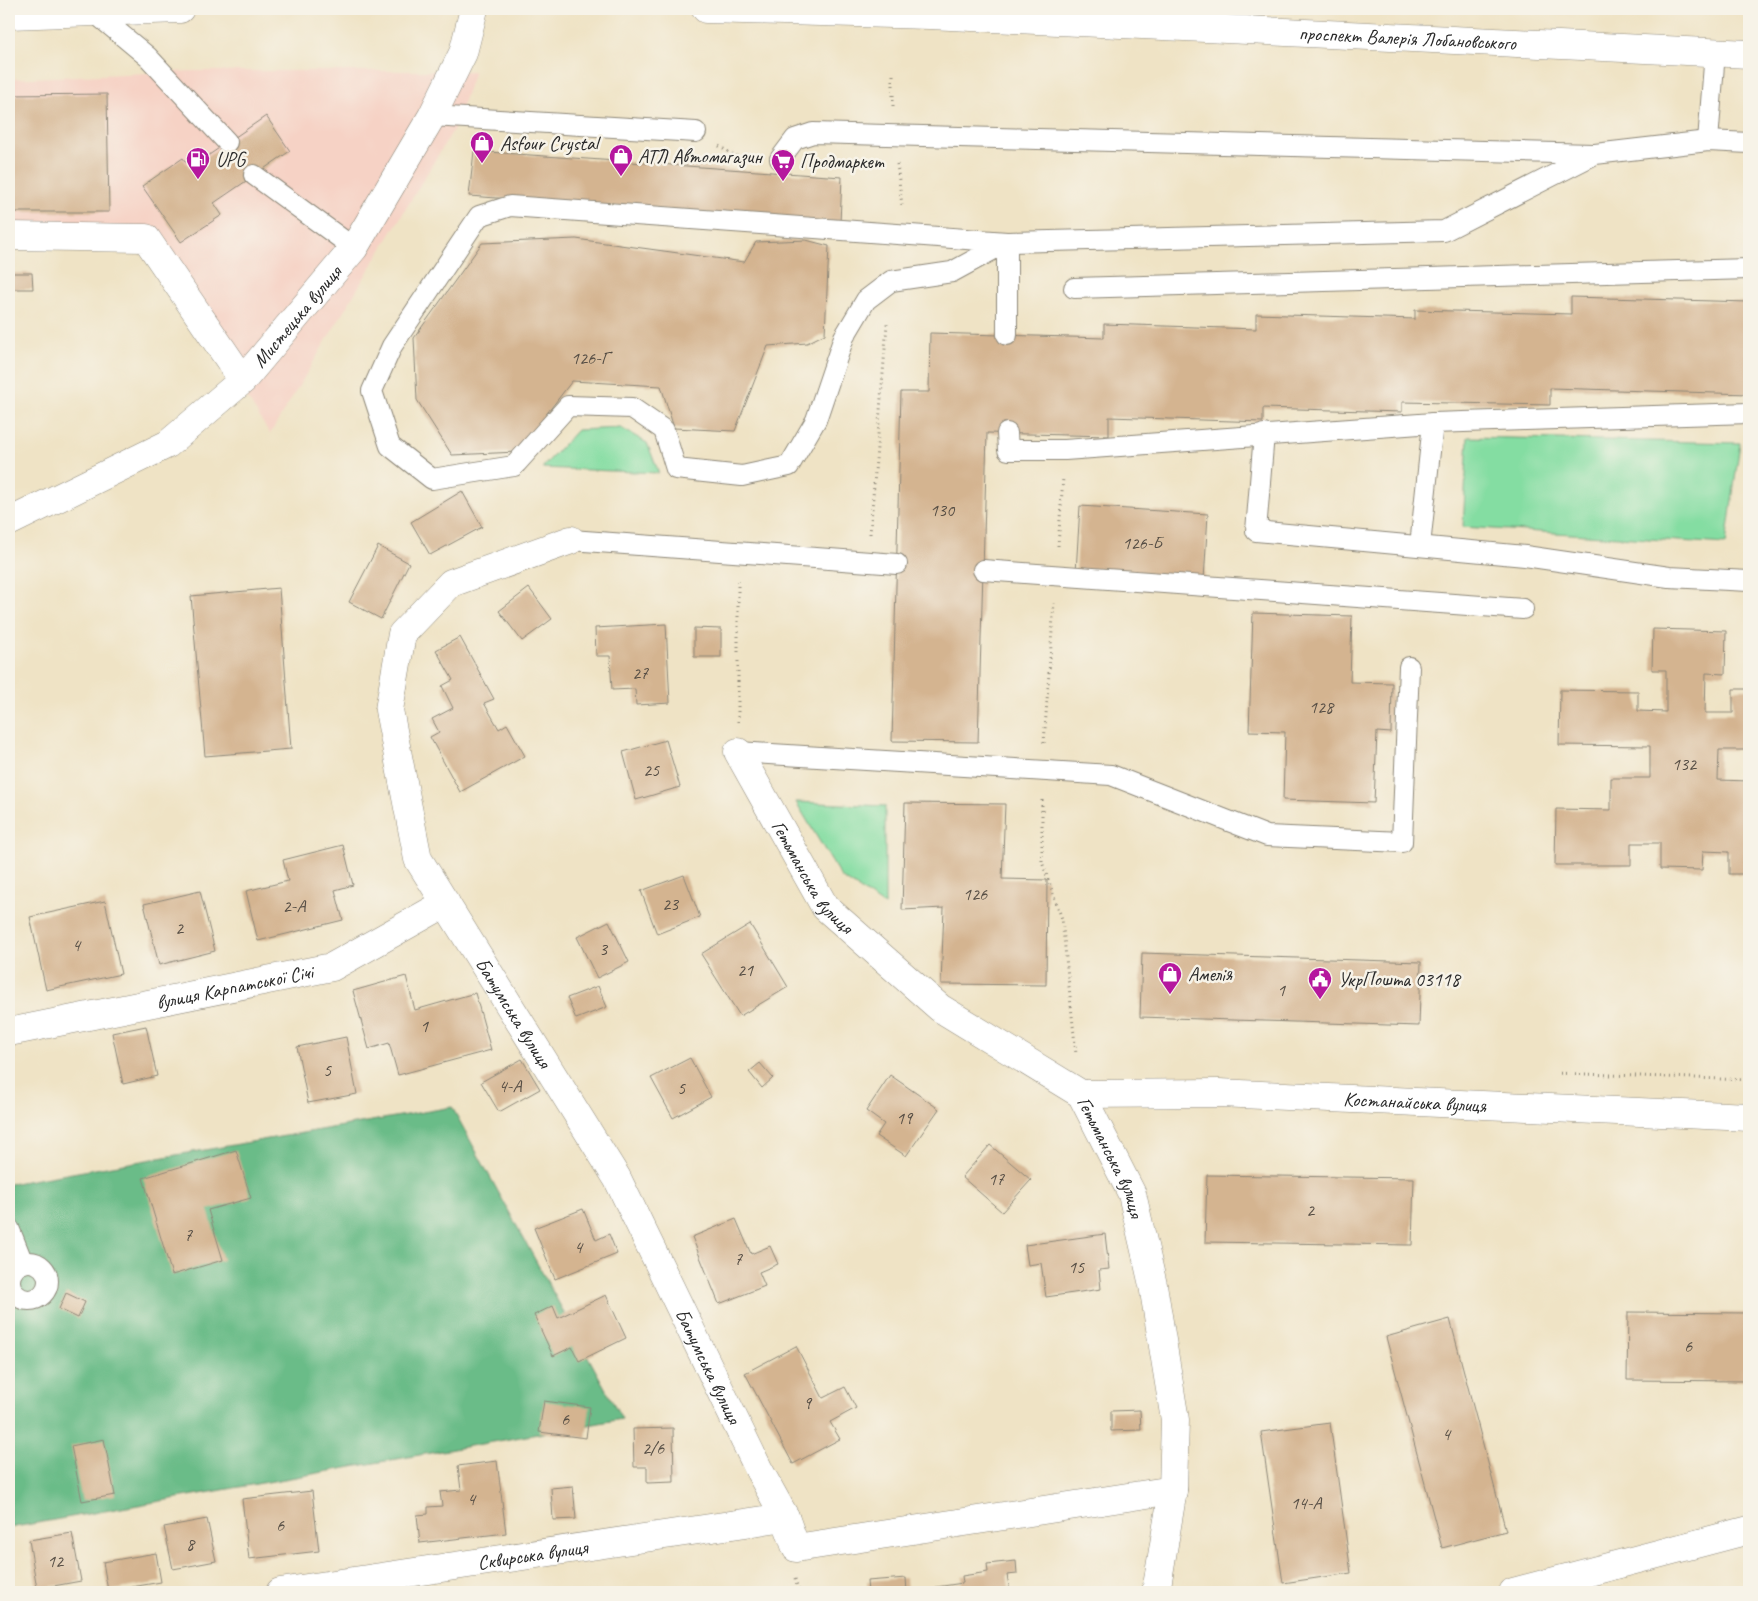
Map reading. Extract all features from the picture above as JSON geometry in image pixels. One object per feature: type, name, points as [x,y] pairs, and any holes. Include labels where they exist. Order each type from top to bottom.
[{"type":"street","points":[[9,14],[180,9]]},
{"type":"street","name":"Мистецька вулиця","points":[[9,522],[168,444],[243,380],[354,248],[432,116],[463,53],[474,9]]},
{"type":"street","name":"проспект Валерія Лобановського","points":[[706,9],[929,15],[1749,54]]},
{"type":"street","points":[[9,236],[146,238],[243,380]]},
{"type":"street","name":"Батумська вулиця","points":[[571,540],[451,583],[402,634],[389,710],[418,859],[617,1178],[759,1470],[785,1517],[796,1548],[1173,1490]]},
{"type":"street","name":"Гетьманська вулиця","points":[[738,752],[825,907],[940,1008],[1081,1094],[1132,1194],[1152,1284],[1175,1420],[1173,1490],[1156,1592]]},
{"type":"street","name":"вулиця Карпатської Січі","points":[[9,1032],[332,967],[446,903]]},
{"type":"street","name":"Костанайська вулиця","points":[[1081,1094],[1219,1093],[1749,1117]]},
{"type":"street","name":"Сквирська вулиця","points":[[280,1592],[785,1517]]},
{"type":"street","points":[[1513,1592],[1749,1530]]},
{"type":"lane","points":[[94,12],[148,57],[227,142]]},
{"type":"lane","points":[[1708,141],[1715,52]]},
{"type":"lane","points":[[432,116],[696,132]]},
{"type":"lane","points":[[780,159],[795,139],[813,134],[1595,154],[1708,141],[1749,143]]},
{"type":"lane","points":[[1007,242],[952,272],[891,281],[866,300],[844,337],[816,420],[790,466],[742,476],[676,469],[664,430],[632,408],[568,406],[514,466],[432,479],[390,446],[372,391],[392,346],[479,216],[510,206],[1007,242],[1444,231],[1595,154]]},
{"type":"lane","points":[[254,176],[354,248]]},
{"type":"lane","points":[[1007,242],[1007,335]]},
{"type":"lane","points":[[1074,288],[1749,269]]},
{"type":"lane","points":[[1008,433],[1008,450],[1064,450],[1432,423],[1749,413]]},
{"type":"lane","points":[[1420,546],[1432,423]]},
{"type":"lane","points":[[1264,434],[1256,531],[1526,556],[1669,578],[1749,581]]},
{"type":"lane","points":[[571,540],[897,564]]},
{"type":"lane","points":[[983,570],[1523,609]]},
{"type":"lane","points":[[738,752],[1111,775],[1267,836],[1402,842],[1409,667]]},
{"type":"lane","points":[[9,1228],[23,1263]]},
{"type":"path","points":[[893,135],[906,236]]},
{"type":"path","points":[[867,562],[891,281]]},
{"type":"path","points":[[1064,450],[1042,770],[1042,862],[1062,919],[1081,1094]]},
{"type":"path","points":[[738,552],[738,752]]},
{"type":"shaded area","points":[[194,71],[474,71],[455,127],[270,434],[146,238],[9,236],[9,79]]},
{"type":"green space","points":[[621,428],[647,443],[659,473],[542,468],[577,430]]},
{"type":"green space","points":[[1468,437],[1740,443],[1726,544],[1463,527]]},
{"type":"green space","points":[[796,802],[885,806],[885,906],[841,877]]},
{"type":"green space","points":[[452,1107],[622,1419],[9,1528],[9,1184]]},
{"type":"building","points":[[107,94],[109,212],[9,212],[9,95]]},
{"type":"building","name":"UPG","points":[[266,116],[290,151],[214,203],[222,215],[181,242],[142,186],[183,158],[190,168]]},
{"type":"building","points":[[474,151],[842,177],[840,223],[469,196]]},
{"type":"building","points":[[576,239],[744,262],[756,242],[806,240],[829,246],[825,334],[807,343],[768,346],[735,431],[674,428],[661,386],[572,381],[517,452],[452,455],[417,400],[414,338],[482,243]]},
{"type":"building","points":[[9,273],[32,273],[33,289],[9,289]]},
{"type":"building","points":[[1571,297],[1749,302],[1749,394],[1550,388],[1550,405],[1402,402],[1402,412],[1263,408],[1263,422],[1109,417],[1109,436],[987,433],[978,742],[892,741],[901,392],[929,392],[930,333],[1104,338],[1104,324],[1256,329],[1256,314],[1415,319],[1415,310],[1571,314]]},
{"type":"building","points":[[9,489],[15,503],[9,506]]},
{"type":"building","points":[[462,491],[482,527],[430,555],[411,522]]},
{"type":"building","points":[[1080,506],[1208,514],[1204,580],[1076,572]]},
{"type":"building","points":[[378,546],[409,563],[381,619],[349,602]]},
{"type":"building","points":[[279,588],[291,749],[205,756],[191,596]]},
{"type":"building","points":[[529,588],[552,619],[522,641],[499,611]]},
{"type":"building","points":[[1253,613],[1352,616],[1350,682],[1392,683],[1391,733],[1377,732],[1374,803],[1283,800],[1285,732],[1249,731]]},
{"type":"building","points":[[666,624],[670,703],[636,705],[635,689],[612,690],[610,656],[596,656],[595,628]]},
{"type":"building","points":[[694,628],[721,629],[721,657],[694,657]]},
{"type":"building","points":[[1653,629],[1726,631],[1725,674],[1706,673],[1705,713],[1733,713],[1733,689],[1749,689],[1749,750],[1719,750],[1718,780],[1749,781],[1749,874],[1729,874],[1729,852],[1703,851],[1702,870],[1660,869],[1660,843],[1631,843],[1631,865],[1555,865],[1556,809],[1611,810],[1611,778],[1650,778],[1650,746],[1559,745],[1560,690],[1638,691],[1638,711],[1666,712],[1666,670],[1652,670]]},
{"type":"building","points":[[460,637],[494,699],[484,703],[499,729],[507,724],[525,756],[460,792],[430,737],[439,732],[432,719],[453,708],[442,686],[453,680],[436,650]]},
{"type":"building","points":[[666,740],[680,787],[636,800],[623,752]]},
{"type":"building","points":[[905,803],[1005,804],[1002,879],[1047,880],[1046,985],[941,984],[944,908],[902,910]]},
{"type":"building","points":[[343,845],[353,885],[335,890],[343,920],[258,941],[246,891],[288,881],[283,860]]},
{"type":"building","points":[[684,875],[700,917],[657,934],[641,891]]},
{"type":"building","points":[[200,891],[215,951],[159,965],[144,904]]},
{"type":"building","points":[[105,901],[121,974],[46,990],[30,917]]},
{"type":"building","points":[[609,921],[629,962],[597,978],[577,937]]},
{"type":"building","points":[[750,924],[788,987],[740,1016],[701,954]]},
{"type":"building","points":[[1142,953],[1421,962],[1419,1026],[1140,1017]]},
{"type":"building","points":[[406,976],[415,1010],[475,993],[491,1050],[398,1075],[389,1043],[369,1049],[353,991]]},
{"type":"building","points":[[598,986],[607,1007],[576,1019],[567,998]]},
{"type":"building","points":[[146,1026],[157,1076],[123,1084],[112,1033]]},
{"type":"building","points":[[346,1037],[357,1094],[308,1103],[297,1047]]},
{"type":"building","points":[[690,1058],[711,1097],[673,1118],[651,1078]]},
{"type":"building","points":[[522,1059],[540,1089],[499,1112],[481,1082]]},
{"type":"building","points":[[760,1063],[773,1078],[762,1088],[749,1072]]},
{"type":"building","points":[[890,1075],[939,1109],[906,1156],[876,1136],[884,1124],[866,1111]]},
{"type":"building","points":[[990,1145],[1031,1180],[1002,1212],[962,1177]]},
{"type":"building","points":[[236,1150],[251,1198],[208,1210],[223,1260],[172,1275],[143,1178]]},
{"type":"building","points":[[1207,1175],[1414,1178],[1412,1245],[1205,1242]]},
{"type":"building","points":[[583,1209],[596,1240],[609,1234],[617,1254],[555,1279],[534,1228]]},
{"type":"building","points":[[736,1219],[751,1254],[770,1246],[778,1264],[759,1272],[765,1286],[719,1304],[692,1237]]},
{"type":"building","points":[[1105,1234],[1109,1269],[1099,1270],[1101,1289],[1046,1297],[1041,1263],[1028,1265],[1025,1245]]},
{"type":"building","points":[[66,1293],[85,1302],[78,1318],[59,1309]]},
{"type":"building","points":[[606,1295],[626,1338],[579,1361],[572,1347],[553,1356],[534,1315],[553,1306],[558,1318]]},
{"type":"building","points":[[1628,1312],[1749,1313],[1749,1381],[1627,1380]]},
{"type":"building","points":[[1450,1319],[1506,1531],[1442,1548],[1386,1337]]},
{"type":"building","points":[[796,1346],[823,1398],[845,1387],[856,1408],[830,1422],[840,1439],[793,1464],[745,1373]]},
{"type":"building","points":[[544,1401],[590,1407],[586,1438],[539,1432]]},
{"type":"building","points":[[1140,1410],[1141,1430],[1111,1431],[1111,1411]]},
{"type":"building","points":[[1330,1423],[1351,1573],[1283,1583],[1261,1432]]},
{"type":"building","points":[[673,1428],[674,1482],[647,1483],[647,1467],[634,1467],[633,1429]]},
{"type":"building","points":[[104,1439],[115,1495],[82,1501],[71,1446]]},
{"type":"building","points":[[497,1461],[506,1533],[420,1543],[417,1515],[428,1514],[428,1507],[442,1506],[440,1492],[461,1490],[458,1466]]},
{"type":"building","points":[[573,1486],[576,1519],[553,1520],[551,1488]]},
{"type":"building","points":[[312,1491],[319,1551],[249,1559],[242,1499]]},
{"type":"building","points":[[207,1519],[216,1561],[173,1569],[164,1527]]},
{"type":"building","points":[[72,1533],[81,1581],[37,1589],[29,1540]]},
{"type":"building","points":[[156,1553],[161,1582],[108,1591],[103,1562]]},
{"type":"building","points":[[1016,1561],[1017,1574],[1007,1575],[1010,1592],[937,1592],[936,1587],[963,1583],[962,1576],[988,1572],[987,1564]]},
{"type":"building","points":[[906,1578],[907,1592],[868,1592],[867,1581]]},
{"type":"place","name":"Asfour Crystal","points":[[482,164]]},
{"type":"place","name":"АТЛ Автомагазин","points":[[621,177]]},
{"type":"place","name":"UPG","points":[[198,180]]},
{"type":"place","name":"Продмаркет","points":[[783,182]]},
{"type":"place","name":"Амелія","points":[[1170,995]]},
{"type":"place","name":"УкрПошта 03118","points":[[1320,1000]]}]
